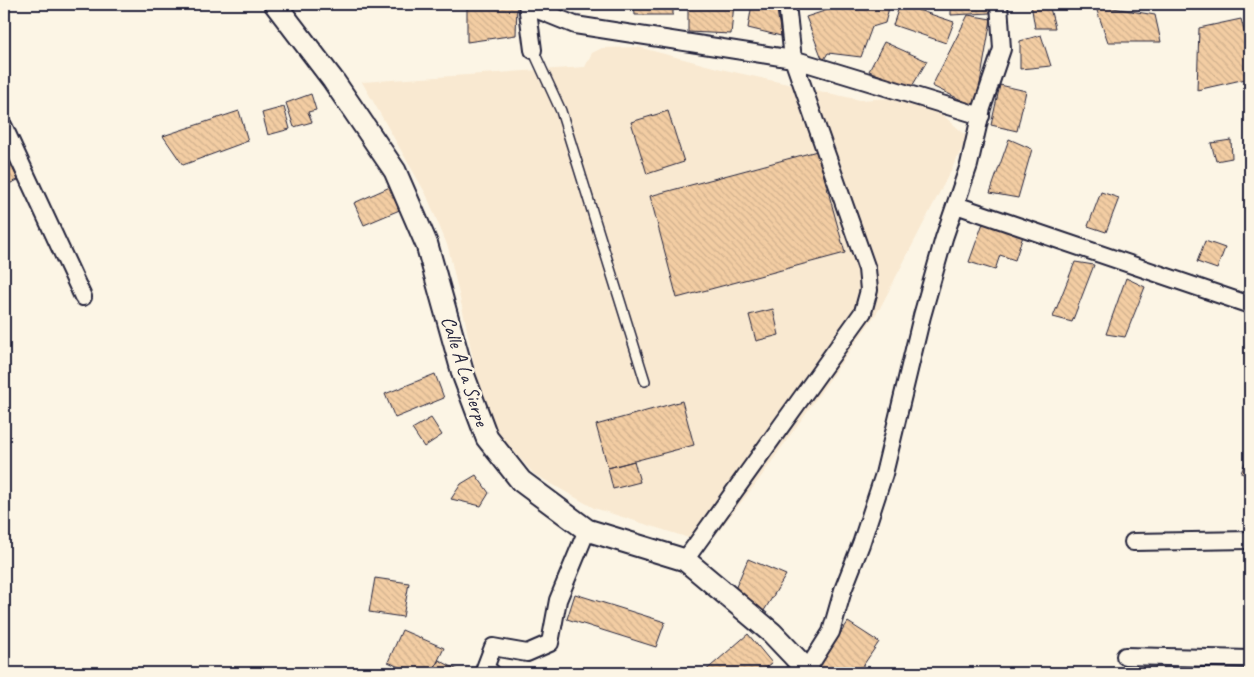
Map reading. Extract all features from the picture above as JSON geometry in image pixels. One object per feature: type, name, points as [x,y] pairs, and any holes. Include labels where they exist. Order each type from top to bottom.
[{"type":"street","name":"Calle A La Sierpe","points":[[275,4],[333,80],[395,171],[427,244],[463,374],[488,438],[520,481],[588,530],[685,560],[772,632],[809,672]]},
{"type":"street","points":[[685,560],[863,312],[869,290],[867,268],[793,59],[787,4]]},
{"type":"street","points":[[809,672],[831,632],[843,590],[861,544],[884,474],[922,316],[944,238],[969,165],[980,116],[1002,49],[999,4]]},
{"type":"street","points":[[533,50],[528,5],[575,24],[793,59],[980,116]]},
{"type":"street","points":[[4,128],[82,297]]},
{"type":"street","points":[[956,205],[1250,305]]},
{"type":"street","points":[[492,673],[485,668],[493,647],[527,653],[550,643],[558,600],[588,530]]},
{"type":"street","points":[[1133,542],[1250,540]]},
{"type":"street","points":[[1125,656],[1250,658]]},
{"type":"lane","points":[[533,50],[562,111],[645,381]]},
{"type":"shaded area","points":[[638,47],[725,70],[860,100],[921,96],[968,137],[880,308],[758,481],[708,544],[594,508],[534,474],[498,434],[480,396],[448,247],[426,194],[362,82],[585,67],[592,53],[602,48]]},
{"type":"building","points":[[467,4],[517,4],[516,35],[467,42]]},
{"type":"building","points":[[634,4],[673,4],[673,15],[635,15]]},
{"type":"building","points":[[688,4],[734,4],[731,34],[688,32]]},
{"type":"building","points":[[752,4],[776,4],[781,36],[748,28]]},
{"type":"building","points":[[846,4],[890,4],[885,23],[872,27],[861,57],[828,53],[823,61],[806,17]]},
{"type":"building","points":[[900,4],[954,22],[946,43],[893,25]]},
{"type":"building","points":[[951,4],[990,4],[990,13],[951,15]]},
{"type":"building","points":[[1031,4],[1049,4],[1055,28],[1035,28]]},
{"type":"building","points":[[1095,5],[1155,15],[1161,42],[1108,42]]},
{"type":"building","points":[[968,15],[991,19],[976,107],[932,86]]},
{"type":"building","points":[[1241,19],[1250,53],[1250,78],[1197,90],[1199,28]]},
{"type":"building","points":[[1041,35],[1051,66],[1020,69],[1020,41]]},
{"type":"building","points":[[884,42],[927,61],[911,88],[869,71]]},
{"type":"building","points":[[1000,85],[1026,91],[1017,131],[991,125]]},
{"type":"building","points":[[311,94],[316,110],[308,112],[312,122],[294,127],[286,103]]},
{"type":"building","points":[[284,107],[290,129],[268,135],[262,113]]},
{"type":"building","points":[[239,111],[248,141],[183,165],[163,136]]},
{"type":"building","points":[[668,111],[684,162],[647,174],[631,122]]},
{"type":"building","points":[[1009,139],[1032,149],[1018,198],[990,193]]},
{"type":"building","points":[[1231,140],[1232,158],[1216,161],[1211,143]]},
{"type":"building","points":[[817,151],[845,253],[677,298],[650,196]]},
{"type":"building","points":[[6,152],[18,180],[4,186],[4,153]]},
{"type":"building","points":[[399,183],[409,206],[364,225],[354,203]]},
{"type":"building","points":[[1101,192],[1119,198],[1106,232],[1088,226]]},
{"type":"building","points":[[983,223],[1023,236],[1015,260],[1000,255],[995,270],[969,262]]},
{"type":"building","points":[[1205,241],[1225,248],[1217,269],[1197,262]]},
{"type":"building","points":[[1075,262],[1094,265],[1072,322],[1053,317]]},
{"type":"building","points":[[1126,278],[1145,287],[1125,337],[1106,334]]},
{"type":"building","points":[[773,309],[779,335],[756,341],[749,315]]},
{"type":"building","points":[[435,374],[444,398],[395,418],[385,394]]},
{"type":"building","points":[[682,401],[694,445],[608,468],[596,425]]},
{"type":"building","points":[[431,418],[442,435],[424,447],[412,429]]},
{"type":"building","points":[[1250,450],[1250,477],[1241,473]]},
{"type":"building","points":[[634,461],[640,482],[613,489],[608,468]]},
{"type":"building","points":[[476,475],[489,493],[481,506],[451,499],[461,484]]},
{"type":"building","points":[[748,559],[786,575],[762,614],[735,589]]},
{"type":"building","points":[[375,578],[409,583],[403,617],[369,612]]},
{"type":"building","points":[[575,594],[665,622],[656,647],[567,619]]},
{"type":"building","points":[[848,622],[879,642],[858,673],[828,673],[818,667]]},
{"type":"building","points":[[402,630],[444,648],[432,673],[412,673],[388,662]]},
{"type":"building","points":[[748,634],[772,663],[760,673],[703,673]]},
{"type":"building","points":[[439,660],[463,673],[432,673]]}]
